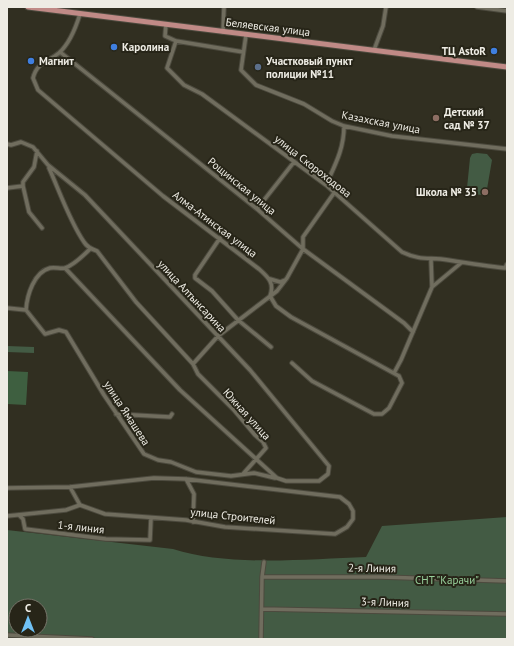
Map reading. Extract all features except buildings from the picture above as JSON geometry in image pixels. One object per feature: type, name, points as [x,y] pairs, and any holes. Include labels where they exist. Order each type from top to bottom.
[{"type":"main road","name":"Беляевская улица","points":[[28,7],[507,67]]},
{"type":"street","points":[[223,32],[224,7]]},
{"type":"street","points":[[374,50],[383,26],[386,7]]},
{"type":"street","points":[[477,7],[507,11]]},
{"type":"street","points":[[60,52],[76,28],[80,14]]},
{"type":"street","points":[[166,24],[165,36],[176,41],[243,52],[246,35]]},
{"type":"street","name":"улица Скороходова","points":[[176,41],[167,68],[184,85],[202,94],[259,134],[326,185],[402,252],[415,258],[431,260],[447,259],[461,263],[506,266]]},
{"type":"street","name":"Алма-Атинская улица","points":[[60,52],[43,62],[34,72],[33,78],[38,90],[163,196],[220,238],[270,279]]},
{"type":"street","name":"Рощинская улица","points":[[60,52],[257,209],[303,249],[404,323],[413,332]]},
{"type":"street","name":"Казахская улица","points":[[243,52],[241,70],[256,85],[304,104],[332,121],[344,126],[392,136],[507,149]]},
{"type":"street","points":[[326,185],[340,156],[344,140],[344,126]]},
{"type":"street","name":"улица Алтынсарина","points":[[7,144],[11,145],[21,142],[33,147],[48,166],[85,195],[268,391],[329,466]]},
{"type":"street","points":[[37,151],[34,167],[23,182],[23,186],[29,212],[42,228]]},
{"type":"street","points":[[257,209],[294,162]]},
{"type":"street","name":"Южная улица","points":[[48,166],[73,224],[84,243],[90,249],[96,251],[107,262],[136,302],[193,364],[198,374],[263,442],[266,448],[256,459]]},
{"type":"street","points":[[7,188],[23,186]]},
{"type":"street","points":[[193,364],[218,336],[277,291],[287,278],[303,249],[303,237],[334,193]]},
{"type":"street","points":[[220,238],[195,274],[195,278],[212,292],[238,320],[271,347]]},
{"type":"street","points":[[7,308],[26,310],[29,294],[41,272],[48,269],[65,268],[90,249]]},
{"type":"street","points":[[394,373],[432,287],[431,260]]},
{"type":"street","points":[[432,287],[461,263]]},
{"type":"street","points":[[65,268],[180,390],[277,478]]},
{"type":"street","points":[[287,278],[280,282],[270,279],[272,289],[270,296],[276,306],[291,317],[399,376],[402,383],[398,394],[389,408],[382,414],[374,414],[312,381],[292,362]]},
{"type":"street","name":"улица Ямашева","points":[[26,310],[45,334],[59,330],[66,332],[116,414],[144,454],[196,472],[230,476],[254,473],[286,481],[319,481],[328,474],[329,466]]},
{"type":"street","points":[[116,414],[170,416],[172,414]]},
{"type":"street","points":[[243,474],[256,459]]},
{"type":"street","points":[[7,488],[70,487],[150,478],[186,479],[194,494],[193,522]]},
{"type":"street","name":"улица Строителей","points":[[80,505],[105,514],[193,522],[225,527],[335,534],[347,527],[353,519],[353,511],[349,504],[340,496],[186,479]]},
{"type":"street","points":[[7,516],[66,510],[80,505],[70,487]]},
{"type":"street","name":"1-я линия","points":[[19,515],[23,519],[25,529],[106,538],[150,540],[151,518]]},
{"type":"street","points":[[261,639],[262,577],[264,562]]},
{"type":"street","name":"2-я Линия","points":[[262,577],[380,577],[507,581]]},
{"type":"street","name":"3-я Линия","points":[[262,608],[507,614]]},
{"type":"street","points":[[7,635],[92,639]]},
{"type":"green space","points":[[472,154],[487,154],[492,160],[487,189],[483,195],[471,194],[467,188],[470,158]]},
{"type":"green space","points":[[7,346],[34,347],[34,353],[7,352]]},
{"type":"green space","points":[[7,371],[28,372],[26,405],[7,404]]},
{"type":"green space","name":"СНТ \"Карачи\"","points":[[507,517],[507,639],[7,639],[7,530],[173,549],[195,555],[243,560],[293,560],[366,557],[382,526]]},
{"type":"place","name":"Каролина","points":[[114,47]]},
{"type":"place","name":"ТЦ AstoR","points":[[494,51]]},
{"type":"place","name":"Магнит","points":[[31,61]]},
{"type":"place","name":"Участковый пункт полиции №11","points":[[258,67]]},
{"type":"place","name":"Детский сад № 37","points":[[436,118]]},
{"type":"place","name":"Школа № 35","points":[[485,192]]}]
